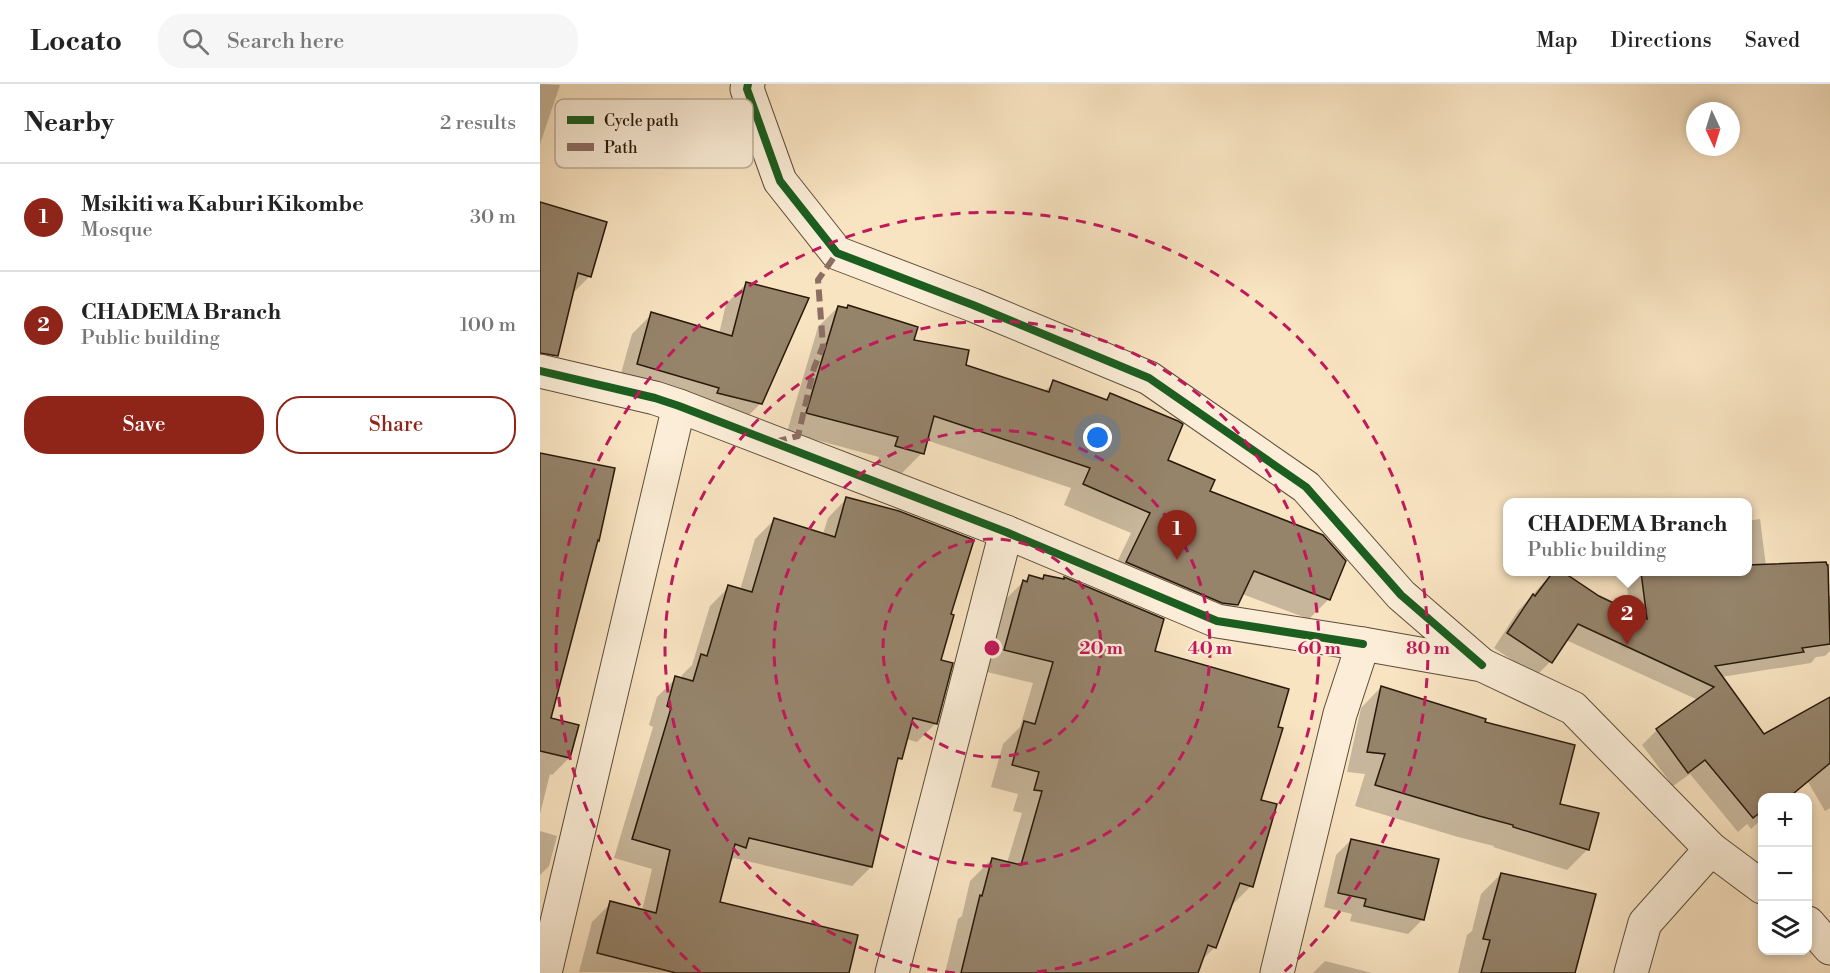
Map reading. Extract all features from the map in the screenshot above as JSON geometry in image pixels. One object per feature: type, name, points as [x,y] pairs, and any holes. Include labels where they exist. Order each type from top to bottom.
[{"type":"street","points":[[753,115],[780,181],[837,253],[973,305],[1149,378],[1306,487],[1401,595],[1482,665]]},
{"type":"street","points":[[540,371],[655,398],[679,406],[1006,532],[1217,621],[1482,665],[1574,708],[1711,849],[1758,883]]},
{"type":"street","points":[[545,973],[679,406]]},
{"type":"street","points":[[892,973],[1006,532]]},
{"type":"street","points":[[1277,973],[1340,714],[1363,644]]},
{"type":"street","points":[[1631,973],[1645,923],[1711,849]]},
{"type":"street","points":[[1812,928],[1830,948]]},
{"type":"building","points":[[540,202],[607,222],[591,277],[578,273],[558,356],[540,353]]},
{"type":"building","points":[[746,282],[809,298],[762,404],[717,393],[719,388],[637,364],[651,312],[732,336]]},
{"type":"building","points":[[848,305],[918,327],[914,340],[969,350],[966,365],[1049,392],[1053,380],[1107,400],[1110,393],[1183,424],[1168,460],[1215,480],[1210,491],[1323,535],[1346,561],[1330,600],[1254,571],[1238,605],[1222,603],[1126,562],[1150,513],[1083,484],[1090,468],[934,416],[924,454],[895,446],[898,437],[806,413],[838,306],[847,308]]},
{"type":"building","points":[[540,453],[615,468],[599,541],[551,718],[579,725],[570,758],[540,751]]},
{"type":"building","points":[[846,497],[899,511],[974,540],[951,614],[954,615],[941,660],[953,663],[937,724],[913,718],[902,759],[898,758],[872,867],[749,838],[746,848],[735,844],[720,902],[858,935],[849,973],[676,973],[597,953],[610,901],[656,913],[670,850],[632,839],[671,708],[667,706],[675,676],[693,681],[701,654],[707,656],[728,585],[752,592],[774,518],[835,537]]},
{"type":"building","points":[[1826,562],[1828,565],[1830,644],[1802,648],[1804,652],[1715,666],[1764,734],[1830,697],[1830,763],[1794,793],[1758,793],[1758,814],[1753,818],[1705,760],[1688,773],[1656,729],[1714,687],[1578,624],[1552,663],[1507,633],[1533,594],[1535,596],[1550,576],[1569,576],[1599,596],[1647,619],[1642,576],[1752,576],[1752,565]]},
{"type":"building","points":[[1029,575],[1043,579],[1044,575],[1064,579],[1064,577],[1164,619],[1155,651],[1289,689],[1278,727],[1283,728],[1261,800],[1277,804],[1253,887],[1240,883],[1216,948],[1208,945],[1198,973],[961,973],[980,895],[982,896],[992,858],[1021,865],[1042,791],[1034,790],[1039,772],[1012,765],[1024,721],[1035,724],[1053,662],[1004,650],[1023,580],[1027,582]]},
{"type":"building","points":[[1381,686],[1486,719],[1485,722],[1575,745],[1560,804],[1599,813],[1589,850],[1513,827],[1513,825],[1375,785],[1385,754],[1367,752]]},
{"type":"building","points":[[1351,839],[1439,859],[1424,920],[1364,906],[1366,899],[1338,893]]},
{"type":"building","points":[[1501,873],[1596,894],[1575,973],[1481,973],[1490,940],[1483,939]]},
{"type":"marked path","points":[[775,442],[798,436],[814,368],[823,346],[818,280],[837,253]]},
{"type":"cycle path","points":[[748,84],[747,89],[751,99]]},
{"type":"cycle path","points":[[753,106],[780,181],[837,253],[973,305],[1149,378],[1306,487],[1401,595],[1482,665]]},
{"type":"cycle path","points":[[540,371],[655,398],[679,406],[1006,532],[1217,621],[1363,644]]},
{"type":"place","name":"Msikiti wa Kaburi Kikombe","points":[[1177,560]]},
{"type":"place","name":"CHADEMA Branch","points":[[1627,645]]}]
